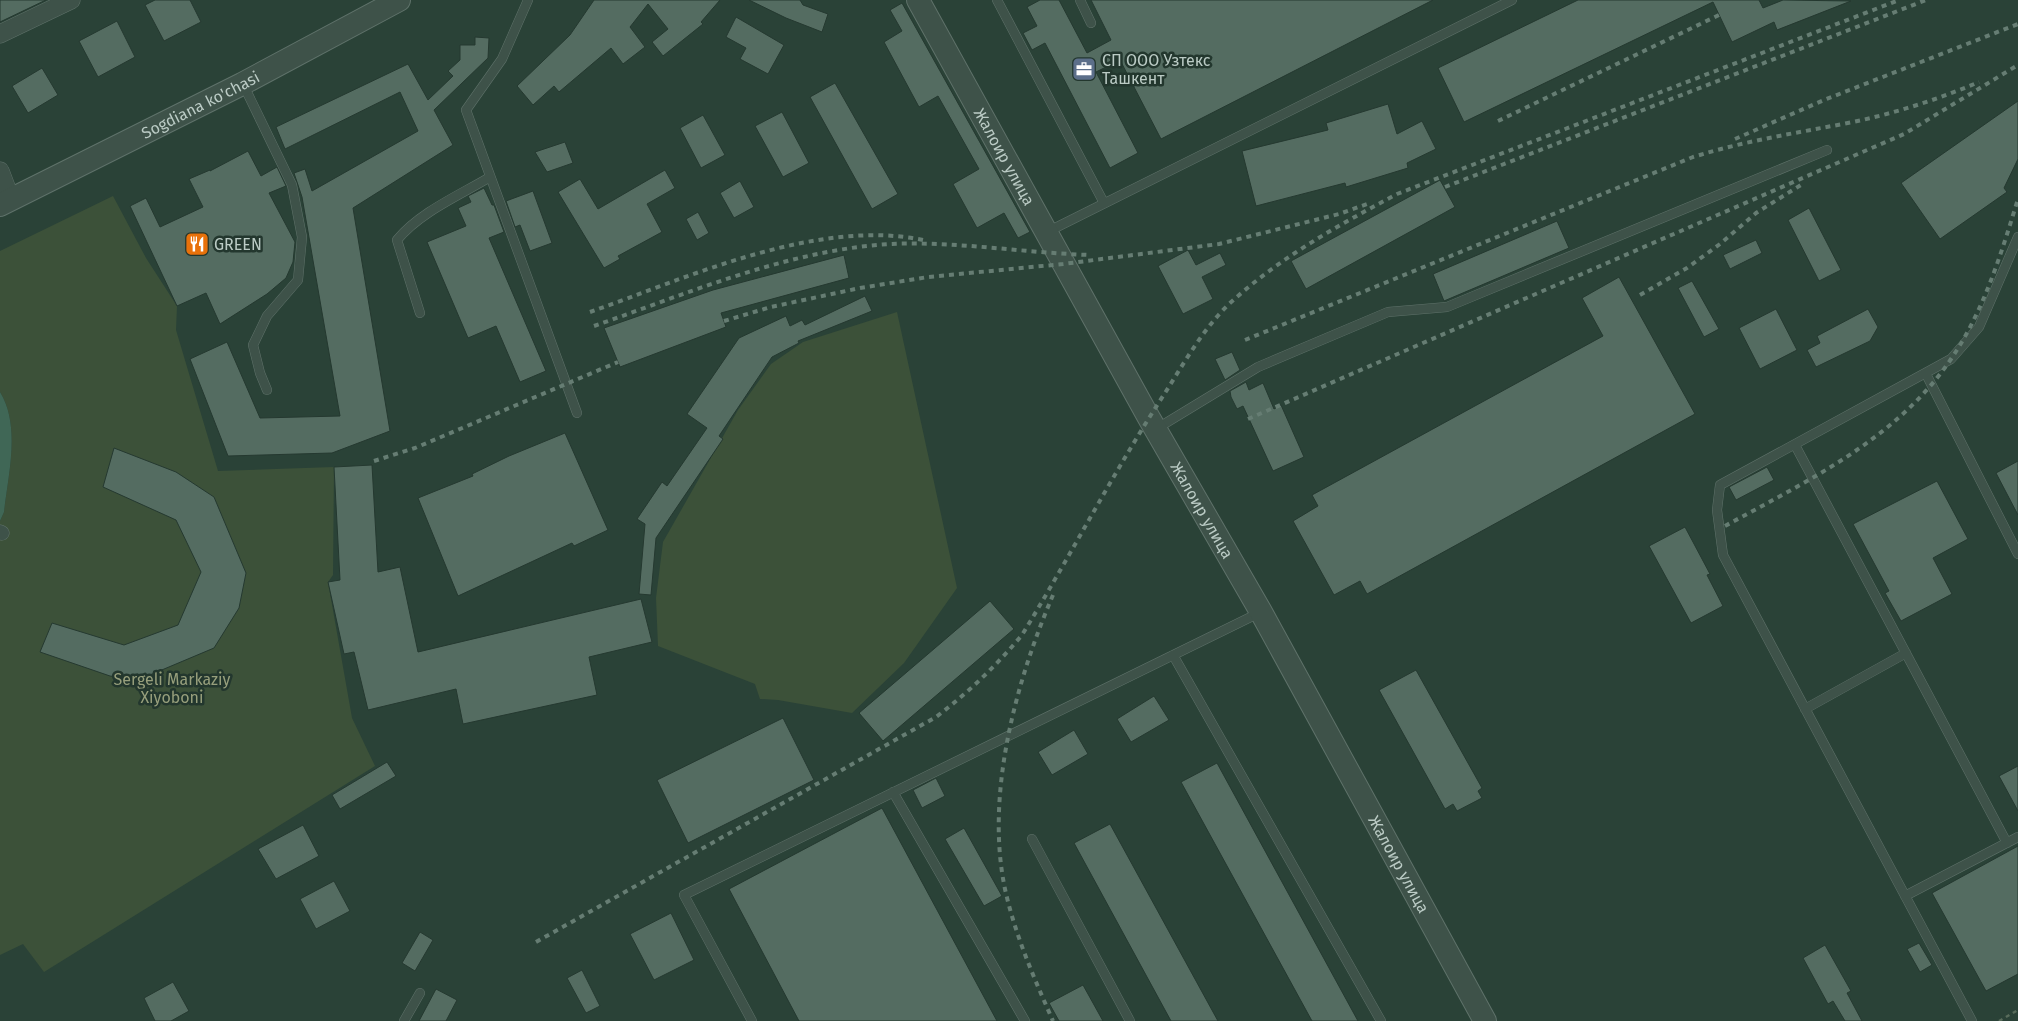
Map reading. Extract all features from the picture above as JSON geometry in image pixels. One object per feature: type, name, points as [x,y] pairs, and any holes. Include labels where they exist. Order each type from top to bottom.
[{"type":"street","points":[[0,34],[70,0]]},
{"type":"street","name":"Sogdiana ko'chasi","points":[[6,202],[242,84],[399,0]]},
{"type":"street","name":"Жалоир улица","points":[[918,0],[1156,429],[1261,612],[1485,1021]]},
{"type":"street","points":[[0,171],[6,202]]},
{"type":"lane","points":[[528,0],[502,59],[466,110],[577,413]]},
{"type":"lane","points":[[996,0],[1104,203]]},
{"type":"lane","points":[[1080,0],[1091,23]]},
{"type":"lane","points":[[1046,232],[1512,0]]},
{"type":"lane","points":[[242,84],[292,185],[302,237],[298,280],[267,316],[253,345],[260,373],[267,390]]},
{"type":"lane","points":[[1156,429],[1258,367],[1388,312],[1446,307],[1827,150]]},
{"type":"lane","points":[[420,313],[398,240],[404,232],[438,208],[490,177]]},
{"type":"lane","points":[[1972,1021],[1723,555],[1717,510],[1720,486],[1951,359],[1978,326],[2018,237]]},
{"type":"lane","points":[[1926,374],[2018,554]]},
{"type":"lane","points":[[1796,445],[2007,843]]},
{"type":"lane","points":[[752,1021],[684,895],[1261,612]]},
{"type":"lane","points":[[1805,709],[1906,652]]},
{"type":"lane","points":[[1174,655],[1380,1021]]},
{"type":"lane","points":[[894,792],[1025,1021]]},
{"type":"lane","points":[[1905,896],[2018,837]]},
{"type":"lane","points":[[1032,839],[1130,1021]]},
{"type":"lane","points":[[404,1021],[420,993]]},
{"type":"path","points":[[1999,1021],[2018,1010]]},
{"type":"green space","name":"Sergeli Markaziy Xiyoboni","points":[[113,196],[146,258],[177,306],[176,330],[218,471],[334,467],[333,575],[328,582],[352,718],[375,766],[44,972],[23,944],[0,955],[0,521],[4,512],[12,435],[6,405],[0,392],[0,251]]},
{"type":"green space","points":[[897,312],[957,588],[904,663],[852,713],[778,700],[760,699],[755,684],[658,646],[656,598],[663,542],[738,410],[771,364],[803,342]]},
{"type":"shaded area","points":[[0,392],[6,405],[12,435],[4,512],[0,521]]},
{"type":"building","points":[[0,0],[46,0],[0,22]]},
{"type":"building","points":[[155,0],[190,0],[201,22],[164,41],[145,5]]},
{"type":"building","points":[[594,0],[720,0],[701,22],[703,24],[663,56],[652,42],[668,29],[648,4],[630,27],[645,47],[623,64],[611,48],[559,92],[554,86],[533,105],[517,86],[570,35]]},
{"type":"building","points":[[749,0],[800,0],[803,5],[828,14],[822,32],[786,18]]},
{"type":"building","points":[[1040,0],[1059,0],[1087,53],[1111,40],[1091,0],[1433,0],[1161,139],[1120,60],[1096,72],[1138,153],[1110,168],[1045,43],[1032,50],[1023,33],[1037,26],[1027,7]]},
{"type":"building","points":[[1578,0],[1759,0],[1763,8],[1783,0],[1851,1],[1777,30],[1774,22],[1732,42],[1713,2],[1464,122],[1438,68]]},
{"type":"building","points":[[902,3],[1030,232],[1018,238],[1004,213],[977,228],[953,184],[979,169],[938,96],[919,107],[884,42],[902,31],[890,10]]},
{"type":"building","points":[[736,17],[784,45],[768,74],[740,59],[746,48],[726,37]]},
{"type":"building","points":[[117,21],[135,57],[98,77],[79,41]]},
{"type":"building","points":[[475,37],[489,38],[488,58],[434,110],[453,145],[353,208],[390,431],[332,453],[228,456],[190,359],[227,342],[260,418],[340,416],[302,197],[294,173],[305,169],[312,191],[418,131],[400,92],[285,149],[276,127],[408,64],[428,100],[453,76],[448,71],[460,60],[460,45],[475,45]]},
{"type":"building","points":[[42,68],[58,95],[28,113],[12,86]]},
{"type":"building","points":[[835,83],[898,194],[872,209],[810,97]]},
{"type":"building","points":[[2018,101],[2018,159],[2004,188],[2007,192],[1940,239],[1901,183]]},
{"type":"building","points":[[1388,104],[1397,134],[1422,121],[1436,149],[1407,163],[1408,168],[1346,187],[1345,183],[1256,206],[1242,151],[1328,130],[1326,123]]},
{"type":"building","points":[[782,112],[809,163],[783,177],[755,126]]},
{"type":"building","points":[[703,115],[725,155],[701,168],[680,128]]},
{"type":"building","points":[[565,142],[573,163],[547,172],[535,152]]},
{"type":"building","points":[[248,151],[261,176],[277,167],[286,186],[269,193],[295,242],[293,262],[286,278],[267,294],[220,324],[206,293],[177,306],[130,206],[146,198],[160,227],[203,207],[189,179],[210,171]]},
{"type":"building","points":[[665,170],[675,188],[647,204],[662,232],[618,256],[620,259],[604,268],[558,192],[580,179],[598,209]]},
{"type":"building","points":[[1440,180],[1455,207],[1306,289],[1291,261]]},
{"type":"building","points":[[740,181],[754,207],[734,218],[720,193]]},
{"type":"building","points":[[484,188],[492,205],[494,205],[504,232],[489,238],[546,371],[520,382],[496,326],[468,338],[427,242],[466,226],[458,208],[471,202],[468,196]]},
{"type":"building","points":[[533,191],[552,243],[530,251],[520,225],[515,227],[506,201]]},
{"type":"building","points":[[1809,208],[1841,270],[1819,281],[1788,220]]},
{"type":"building","points":[[698,212],[709,233],[697,240],[686,219]]},
{"type":"building","points":[[1557,221],[1569,248],[1444,301],[1433,274]]},
{"type":"building","points":[[1756,240],[1762,253],[1730,269],[1723,255]]},
{"type":"building","points":[[1188,250],[1196,265],[1220,253],[1226,265],[1202,277],[1213,299],[1183,314],[1158,266]]},
{"type":"building","points":[[844,255],[849,278],[721,313],[726,327],[620,367],[604,328],[713,290]]},
{"type":"building","points":[[1619,277],[1695,414],[1367,594],[1360,581],[1334,595],[1293,521],[1318,506],[1312,495],[1603,336],[1582,298]]},
{"type":"building","points":[[1692,281],[1719,329],[1704,337],[1678,288]]},
{"type":"building","points":[[865,296],[872,311],[798,341],[799,343],[772,357],[719,436],[723,439],[656,538],[651,595],[639,594],[645,524],[637,519],[662,482],[667,486],[707,428],[687,414],[739,338],[786,316],[790,326],[802,320],[805,325]]},
{"type":"building","points":[[1776,309],[1797,350],[1760,369],[1739,328]]},
{"type":"building","points":[[1868,309],[1878,327],[1870,341],[1816,367],[1807,350],[1820,343],[1817,336]]},
{"type":"building","points":[[1232,352],[1240,370],[1225,380],[1215,359]]},
{"type":"building","points":[[1246,382],[1249,390],[1263,383],[1274,409],[1281,405],[1304,457],[1273,471],[1243,406],[1237,409],[1231,397],[1230,391]]},
{"type":"building","points":[[565,433],[608,530],[574,546],[572,543],[458,596],[418,498],[473,476],[472,474],[509,456]]},
{"type":"building","points":[[114,448],[176,472],[214,497],[246,573],[239,608],[214,648],[138,680],[110,676],[40,652],[52,623],[124,645],[178,625],[201,572],[176,520],[103,487]]},
{"type":"building","points":[[2018,461],[2018,515],[1996,473]]},
{"type":"building","points":[[372,465],[378,572],[400,567],[418,652],[641,599],[652,642],[589,657],[597,695],[463,724],[456,689],[368,710],[354,652],[344,654],[328,582],[340,580],[334,467]]},
{"type":"building","points":[[1767,467],[1774,480],[1736,500],[1729,487]]},
{"type":"building","points":[[1937,481],[1968,539],[1933,558],[1952,594],[1901,621],[1885,593],[1889,591],[1853,524]]},
{"type":"building","points":[[1685,527],[1710,574],[1707,575],[1723,606],[1691,623],[1649,546]]},
{"type":"building","points":[[990,601],[1014,629],[883,741],[859,713]]},
{"type":"building","points":[[1416,670],[1482,788],[1478,791],[1482,798],[1457,811],[1453,804],[1445,809],[1379,690]]},
{"type":"building","points":[[1154,696],[1169,720],[1131,742],[1117,719]]},
{"type":"building","points":[[783,718],[814,780],[688,843],[657,780]]},
{"type":"building","points":[[1074,730],[1088,754],[1052,775],[1038,752]]},
{"type":"building","points":[[387,762],[396,776],[340,809],[332,795]]},
{"type":"building","points":[[1217,763],[1358,1021],[1312,1021],[1181,782]]},
{"type":"building","points":[[2018,766],[2018,811],[1999,776]]},
{"type":"building","points":[[936,778],[945,796],[922,808],[913,790]]},
{"type":"building","points":[[882,808],[997,1021],[799,1021],[729,889]]},
{"type":"building","points":[[1110,824],[1218,1021],[1171,1021],[1074,843]]},
{"type":"building","points":[[303,825],[319,856],[276,879],[258,849]]},
{"type":"building","points":[[964,828],[1002,896],[984,906],[945,839]]},
{"type":"building","points":[[2018,846],[2018,974],[1986,991],[1932,893]]},
{"type":"building","points":[[334,881],[350,911],[316,929],[300,899]]},
{"type":"building","points":[[671,913],[694,960],[654,980],[630,934]]},
{"type":"building","points":[[420,932],[433,940],[415,971],[402,963]]},
{"type":"building","points":[[1919,943],[1932,965],[1920,972],[1907,949]]},
{"type":"building","points":[[1825,945],[1851,991],[1847,993],[1862,1021],[1845,1021],[1833,1001],[1828,1004],[1803,958]]},
{"type":"building","points":[[582,970],[600,1006],[586,1013],[567,978]]},
{"type":"building","points":[[173,982],[189,1011],[171,1021],[155,1021],[144,998]]},
{"type":"building","points":[[1083,985],[1103,1021],[1059,1021],[1049,1003]]},
{"type":"building","points":[[436,989],[457,1000],[446,1021],[419,1021]]},
{"type":"railway","points":[[536,942],[936,717],[971,688],[1022,635],[1128,452],[1202,335],[1229,304],[1288,257],[1352,218],[1397,194],[1899,0]]},
{"type":"railway","points":[[1445,187],[1926,0]]},
{"type":"railway","points":[[1498,121],[1719,15]]},
{"type":"railway","points":[[1735,139],[1824,100],[2018,24]]},
{"type":"railway","points":[[1248,419],[1904,134],[2018,65]]},
{"type":"railway","points":[[1245,340],[1693,157],[1753,141],[1853,122],[1901,110],[1979,82]]},
{"type":"railway","points":[[1640,295],[1687,268],[1720,244],[1756,213],[1804,183]]},
{"type":"railway","points":[[1725,526],[1848,456],[1904,413],[1929,387],[1963,341],[1982,302],[1998,261],[2018,199]]},
{"type":"railway","points":[[724,321],[771,307],[860,288],[928,277],[1063,264],[1219,244],[1339,214],[1367,204]]},
{"type":"railway","points":[[590,312],[711,268],[797,244],[840,237],[882,235],[923,240]]},
{"type":"railway","points":[[594,326],[739,275],[814,255],[852,248],[890,244],[940,244],[1091,255]]},
{"type":"railway","points":[[374,461],[415,448],[618,362]]},
{"type":"railway","points":[[1053,595],[1039,628],[1016,701],[1002,777],[999,816],[1000,853],[1009,906],[1026,956],[1053,1021]]},
{"type":"place","name":"СП ООО Узтекс Ташкент","points":[[1084,69]]},
{"type":"place","name":"GREEN","points":[[197,244]]}]
